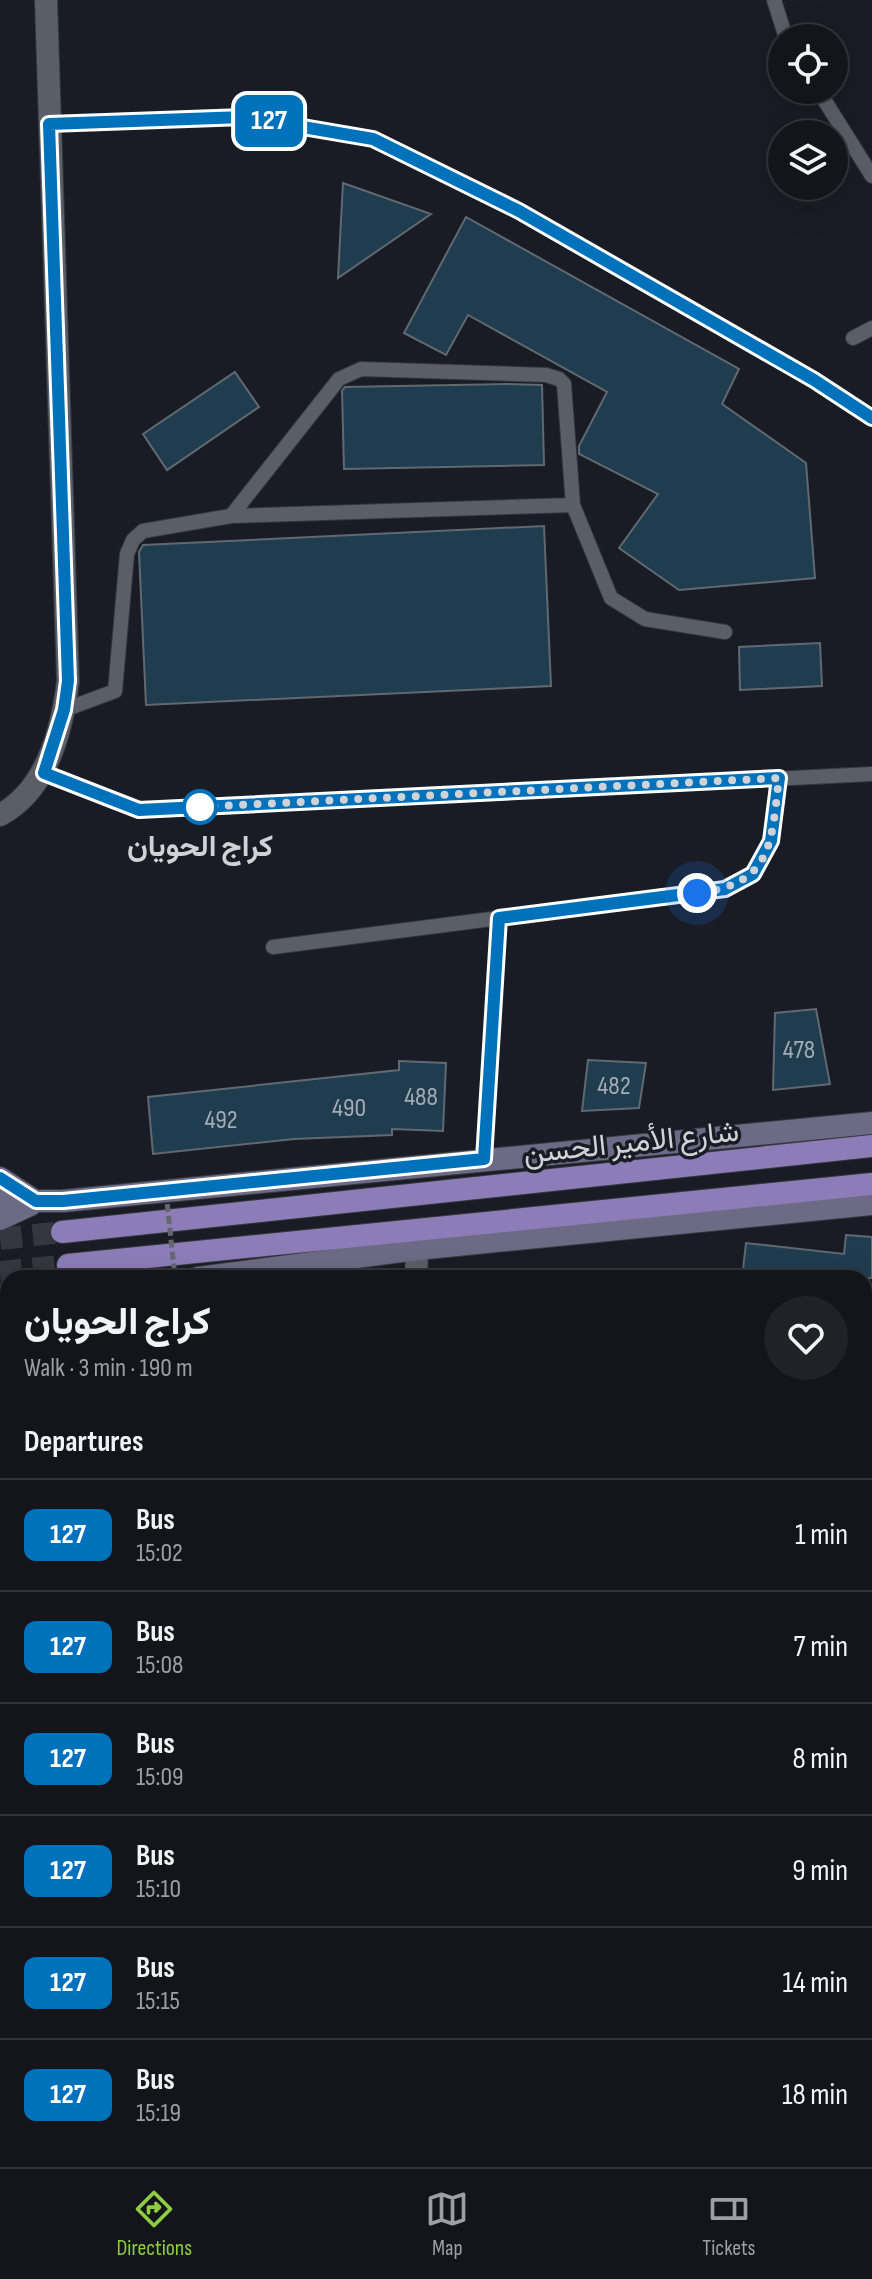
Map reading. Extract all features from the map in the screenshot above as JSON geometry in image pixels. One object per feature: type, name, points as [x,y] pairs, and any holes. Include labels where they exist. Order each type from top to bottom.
[{"type":"highway","name":"شارع الأمير الحسن","points":[[62,1232],[872,1146]]},
{"type":"highway","points":[[68,1265],[872,1184]]},
{"type":"main road","points":[[0,1201],[166,1192],[872,1123]]},
{"type":"main road","points":[[0,1178],[36,1201]]},
{"type":"main road","points":[[0,1219],[36,1201]]},
{"type":"main road","points":[[258,1270],[417,1249],[872,1204]]},
{"type":"street","points":[[0,815],[16,807],[44,773],[64,710],[68,681],[46,0]]},
{"type":"street","points":[[416,1270],[417,1249]]},
{"type":"lane","points":[[774,0],[782,24]]},
{"type":"lane","points":[[827,104],[872,176]]},
{"type":"lane","points":[[49,124],[244,117],[373,139],[519,211],[814,380],[872,418]]},
{"type":"lane","points":[[853,338],[872,328]]},
{"type":"lane","points":[[231,516],[339,379],[361,369],[546,375],[564,384],[573,505],[611,598],[645,619],[725,632]]},
{"type":"lane","points":[[64,710],[115,691],[127,554],[133,540],[143,531],[231,516],[573,505]]},
{"type":"lane","points":[[44,773],[139,810],[872,774]]},
{"type":"lane","points":[[273,947],[725,889],[753,874],[771,841],[779,778]]},
{"type":"lane","points":[[484,1159],[499,918]]},
{"type":"path","points":[[166,1192],[174,1270]]},
{"type":"building","points":[[343,183],[431,214],[338,278]]},
{"type":"building","points":[[466,217],[739,369],[722,404],[806,463],[815,578],[679,590],[619,548],[658,494],[579,454],[579,446],[607,392],[468,315],[446,355],[404,333]]},
{"type":"building","points":[[235,372],[259,407],[167,470],[143,434]]},
{"type":"building","points":[[542,385],[544,465],[344,469],[342,391],[345,387]]},
{"type":"building","points":[[544,526],[551,686],[146,705],[139,552],[143,545]]},
{"type":"building","points":[[820,643],[822,686],[740,690],[739,647]]},
{"type":"building","points":[[816,1009],[830,1084],[773,1090],[775,1013]]},
{"type":"building","points":[[588,1060],[646,1063],[639,1108],[582,1111]]},
{"type":"building","points":[[399,1061],[446,1063],[443,1131],[392,1129],[392,1135],[294,1139],[153,1154],[148,1097],[399,1070]]},
{"type":"building","points":[[846,1235],[872,1237],[872,1270],[743,1270],[746,1243],[844,1254]]},
{"type":"tunnel","points":[[0,1239],[62,1232]]},
{"type":"tunnel","points":[[19,1270],[68,1265]]},
{"type":"bus line","name":"127","points":[[0,1178],[36,1201],[63,1201],[484,1159],[499,918],[725,889],[753,874],[771,841],[779,778],[139,810],[44,773],[64,710],[68,681],[49,124],[244,117],[373,139],[519,211],[814,380],[872,418]]},
{"type":"place","name":"كراج الحويان","points":[[200,807]]},
{"type":"route","points":[[200,807],[779,778],[771,841],[753,874],[725,889],[697,893]]}]
